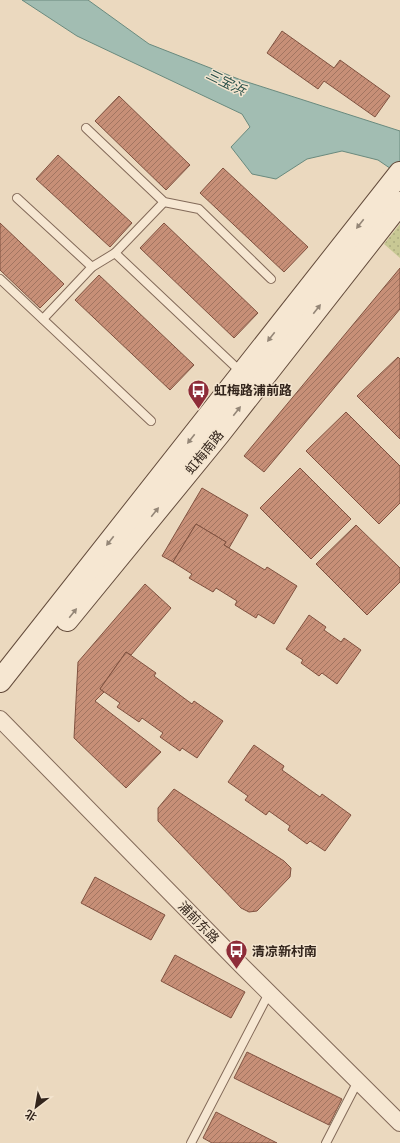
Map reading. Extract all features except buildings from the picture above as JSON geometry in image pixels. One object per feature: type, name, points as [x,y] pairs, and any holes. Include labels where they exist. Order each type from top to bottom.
[{"type":"street","points":[[392,198],[400,173]]},
{"type":"street","name":"虹梅南路","points":[[0,681],[243,373],[392,198]]},
{"type":"street","name":"虹梅南路","points":[[0,692],[16,683],[200,458],[392,198]]},
{"type":"street","name":"浦前东路","points":[[0,719],[269,993],[400,1122]]},
{"type":"lane","points":[[86,128],[164,202],[200,209],[271,279]]},
{"type":"lane","points":[[17,198],[92,267]]},
{"type":"lane","points":[[43,319],[92,267],[115,253],[164,202]]},
{"type":"lane","points":[[115,253],[243,373]]},
{"type":"lane","points":[[0,279],[151,420]]},
{"type":"lane","points":[[191,1143],[269,993]]},
{"type":"lane","points":[[326,1143],[358,1081]]},
{"type":"green space","points":[[400,224],[400,258],[384,244]]},
{"type":"water","name":"三宝浜","points":[[22,0],[88,0],[149,44],[241,80],[400,131],[400,175],[378,160],[342,151],[307,159],[276,179],[252,174],[231,147],[250,127],[242,114],[77,36]]},
{"type":"place","name":"虹梅路浦前路","points":[[198,410]]},
{"type":"place","name":"清凉新村南","points":[[237,970]]}]
